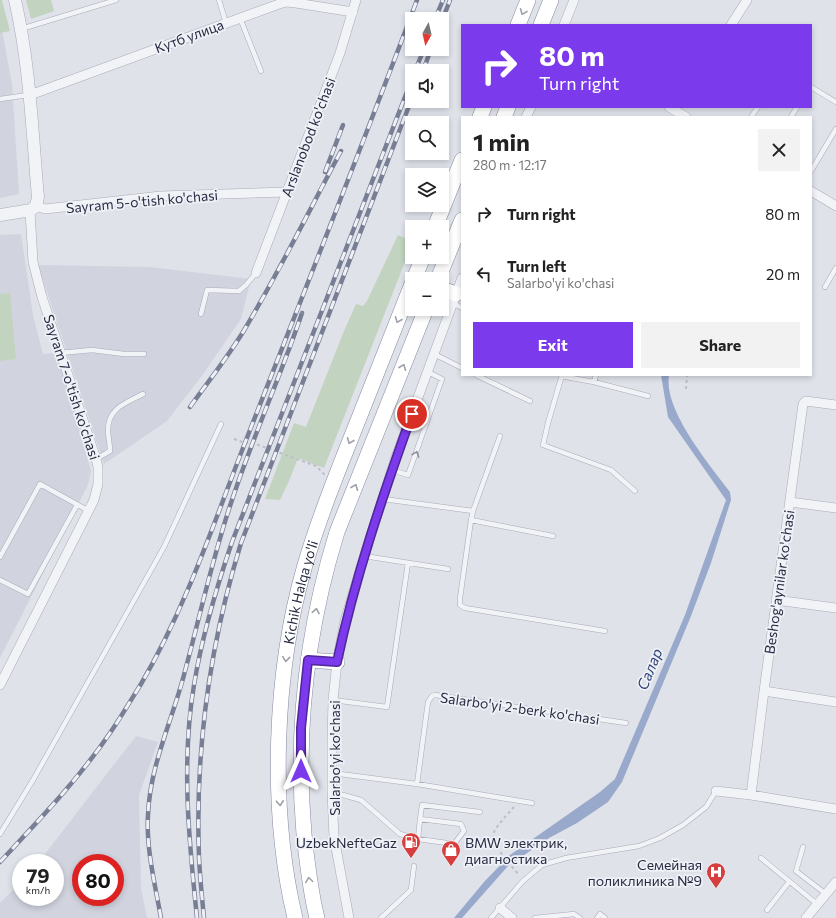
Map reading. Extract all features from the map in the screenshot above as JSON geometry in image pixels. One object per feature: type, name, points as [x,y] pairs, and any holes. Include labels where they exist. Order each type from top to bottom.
[{"type":"highway","points":[[518,24],[528,0]]},
{"type":"highway","points":[[541,24],[551,0]]},
{"type":"highway","points":[[438,220],[461,162]]},
{"type":"highway","points":[[441,272],[461,222]]},
{"type":"highway","points":[[449,295],[457,302]]},
{"type":"highway","name":"Kichik Halqa yo'li","points":[[295,918],[285,868],[281,825],[279,757],[282,691],[286,654],[298,593],[314,534],[405,302]]},
{"type":"highway","name":"Kichik Halqa yo'li","points":[[316,918],[307,866],[301,786],[301,728],[308,660],[320,594],[337,532],[423,316]]},
{"type":"highway","points":[[308,660],[337,662]]},
{"type":"highway","points":[[281,825],[303,823]]},
{"type":"street","name":"Sayram 7-o'tish ko'chasi","points":[[0,685],[89,511],[94,500],[98,484],[96,459],[42,297],[33,262],[33,208],[38,197],[30,95],[22,29],[15,0]]},
{"type":"street","name":"Arslanobod ko'chasi","points":[[256,273],[340,53],[356,0]]},
{"type":"street","points":[[564,24],[574,0]]},
{"type":"street","points":[[732,24],[747,0]]},
{"type":"street","name":"Кутб улица","points":[[30,95],[287,2],[353,12]]},
{"type":"street","points":[[672,108],[682,112]]},
{"type":"street","name":"Sayram 5-o'tish ko'chasi","points":[[0,215],[33,208],[45,209],[161,196],[286,192]]},
{"type":"street","points":[[812,192],[836,206]]},
{"type":"street","name":"Salarbo'yi ko'chasi","points":[[349,918],[334,838],[332,792],[333,700],[337,662],[345,621],[392,470],[434,354],[457,302],[461,283]]},
{"type":"street","name":"Beshog'aynilar ko'chasi","points":[[751,795],[776,600],[804,402],[836,406]]},
{"type":"street","points":[[790,502],[836,508]]},
{"type":"street","points":[[776,600],[836,608]]},
{"type":"street","points":[[764,691],[836,702]]},
{"type":"street","points":[[716,791],[751,795],[836,809]]},
{"type":"street","points":[[806,918],[836,882]]},
{"type":"street","points":[[500,908],[512,918]]},
{"type":"lane","points":[[22,29],[116,0]]},
{"type":"lane","points":[[219,0],[226,23]]},
{"type":"lane","points":[[240,18],[261,71]]},
{"type":"lane","points":[[812,88],[836,102]]},
{"type":"lane","points":[[0,99],[30,95]]},
{"type":"lane","points":[[812,169],[836,128]]},
{"type":"lane","points":[[825,288],[836,268]]},
{"type":"lane","points":[[201,314],[207,290],[239,291],[256,273]]},
{"type":"lane","points":[[60,353],[92,350],[124,354],[144,354]]},
{"type":"lane","points":[[434,354],[461,368]]},
{"type":"lane","points":[[392,470],[408,475],[442,379],[428,372]]},
{"type":"lane","points":[[478,376],[530,401]]},
{"type":"lane","points":[[562,376],[543,445],[611,470],[635,491]]},
{"type":"lane","points":[[567,376],[648,396]]},
{"type":"lane","points":[[594,382],[596,376]]},
{"type":"lane","points":[[96,459],[110,451],[108,429],[112,414],[120,406],[143,394]]},
{"type":"lane","points":[[0,834],[41,767],[164,547],[221,424]]},
{"type":"lane","points":[[500,436],[473,511],[460,605],[473,611],[605,631]]},
{"type":"lane","points":[[0,557],[40,484],[89,511]]},
{"type":"lane","points":[[383,499],[473,511]]},
{"type":"lane","points":[[0,580],[28,594],[77,505]]},
{"type":"lane","points":[[471,520],[553,536]]},
{"type":"lane","points":[[364,556],[448,569]]},
{"type":"lane","points":[[333,700],[387,707],[408,563]]},
{"type":"lane","name":"Salarbo'yi 2-berk ko'chasi","points":[[417,784],[428,702],[432,696],[435,695],[626,723]]},
{"type":"lane","points":[[332,773],[417,784],[532,804]]},
{"type":"lane","points":[[491,918],[523,881],[542,865],[566,858],[639,846],[660,838],[683,825],[706,807],[716,791]]},
{"type":"lane","points":[[332,792],[361,800],[400,834],[418,839],[454,844],[464,831],[461,824],[420,819]]},
{"type":"lane","points":[[418,839],[422,805],[480,812]]},
{"type":"lane","points":[[803,847],[796,871],[826,894]]},
{"type":"lane","points":[[761,858],[817,904]]},
{"type":"lane","points":[[381,918],[411,890],[414,866]]},
{"type":"lane","points":[[767,910],[789,882]]},
{"type":"lane","points":[[535,918],[574,914],[580,918]]},
{"type":"lane","points":[[597,918],[600,914],[605,918]]},
{"type":"path","points":[[686,389],[687,376]]},
{"type":"path","points":[[234,438],[245,443],[253,443],[316,466]]},
{"type":"path","points":[[518,873],[502,855],[493,839],[494,833],[519,801]]},
{"type":"shaded area","points":[[0,19],[12,84],[19,194],[0,198]]},
{"type":"shaded area","points":[[21,234],[33,315],[43,354],[58,353],[91,471],[88,485],[0,658],[0,235]]},
{"type":"shaded area","points":[[38,265],[150,267],[251,279],[241,319],[201,377],[167,421],[104,464]]},
{"type":"shaded area","points":[[136,736],[158,742],[139,795],[141,889],[147,918],[0,918],[0,903],[12,891],[12,906],[64,906],[64,854],[45,854]]},
{"type":"green space","points":[[0,0],[2,0],[10,31],[0,33]]},
{"type":"green space","points":[[26,0],[51,0],[54,11],[31,19]]},
{"type":"green space","points":[[398,235],[405,238],[405,262],[324,468],[298,458],[280,500],[265,499],[294,423],[306,427],[356,304],[363,306],[367,301]]},
{"type":"green space","points":[[10,293],[16,359],[0,361],[0,294]]},
{"type":"water","name":"Салар","points":[[661,376],[669,376],[669,389],[673,404],[680,420],[700,452],[730,492],[731,500],[711,563],[691,616],[622,782],[608,802],[577,823],[549,838],[508,866],[462,918],[454,918],[484,882],[510,855],[600,792],[615,779],[685,615],[726,500],[668,417]]},
{"type":"railway","points":[[0,862],[57,800],[98,750],[141,684],[173,623],[200,559],[417,0]]},
{"type":"railway","points":[[438,12],[443,0]]},
{"type":"railway","points":[[445,12],[450,0]]},
{"type":"railway","points":[[418,64],[421,56]]},
{"type":"railway","points":[[426,64],[428,56]]},
{"type":"railway","points":[[197,918],[189,831],[187,772],[190,714],[197,667],[205,631],[232,542],[405,97]]},
{"type":"railway","points":[[204,918],[199,865],[198,817],[202,738],[213,659],[230,581],[241,543],[408,108]]},
{"type":"railway","points":[[325,172],[343,125]]},
{"type":"railway","points":[[190,407],[224,361],[256,310],[341,151]]},
{"type":"railway","points":[[161,918],[148,841],[150,796],[157,760],[180,689],[212,567],[230,506],[302,313]]},
{"type":"place","name":"UzbekNefteGaz","points":[[411,859]]},
{"type":"place","name":"BMW электрик, диагностика","points":[[451,867]]},
{"type":"place","name":"Семейная поликлиника №9","points":[[716,889]]},
{"type":"route","points":[[301,771],[301,728],[308,660],[337,662],[345,621],[364,556],[396,457],[412,414]]}]
